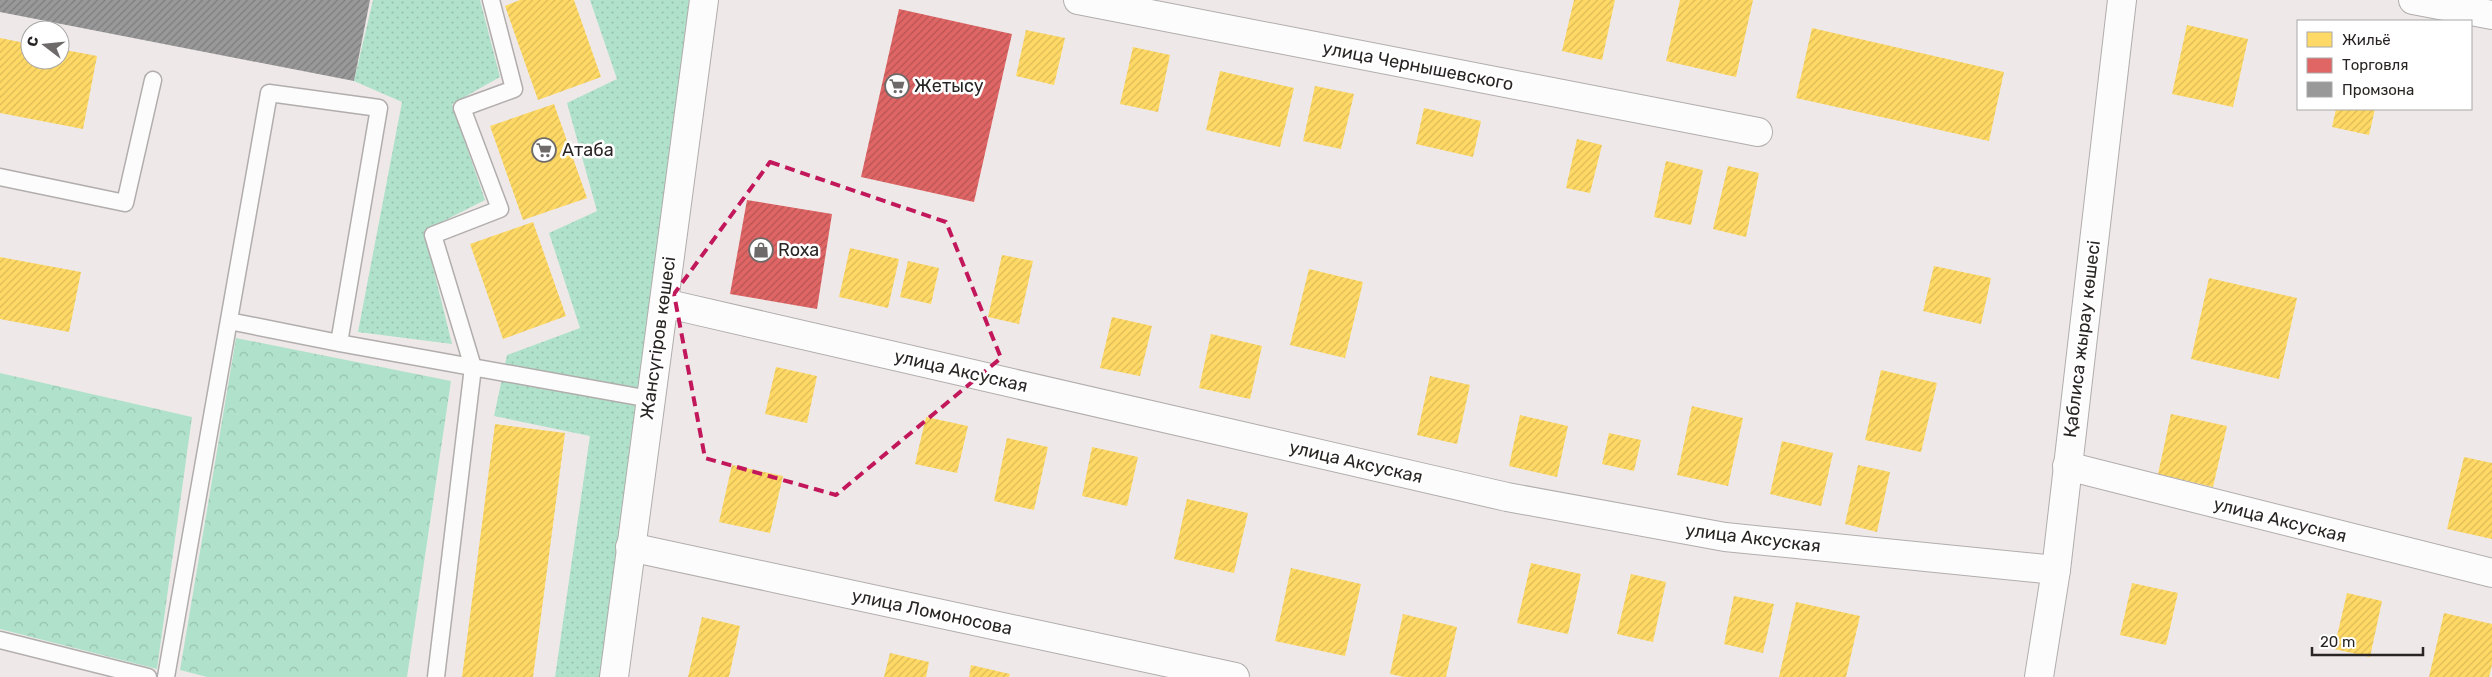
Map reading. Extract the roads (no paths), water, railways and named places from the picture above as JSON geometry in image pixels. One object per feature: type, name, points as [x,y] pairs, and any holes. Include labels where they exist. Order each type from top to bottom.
[{"type":"street","name":"Жансүгіров көшесі","points":[[614,677],[704,0]]},
{"type":"street","name":"улица Чернышевского","points":[[1078,0],[1758,132]]},
{"type":"street","name":"Қаблиса жырау көшесі","points":[[2040,677],[2056,570],[2122,0]]},
{"type":"street","points":[[2413,0],[2492,15]]},
{"type":"street","name":"улица Аксуская","points":[[664,303],[1507,497],[1725,538],[2056,570]]},
{"type":"street","name":"улица Аксуская","points":[[2067,466],[2492,573]]},
{"type":"street","name":"улица Ломоносова","points":[[630,548],[1235,677]]},
{"type":"lane","points":[[436,677],[473,367],[433,235],[500,209],[462,108],[514,89],[490,0]]},
{"type":"lane","points":[[0,177],[124,203],[153,80]]},
{"type":"lane","points":[[166,677],[269,92],[380,108],[339,343]]},
{"type":"lane","points":[[229,321],[339,343],[650,399]]},
{"type":"lane","points":[[0,640],[148,677]]},
{"type":"place","name":"Жетысу","points":[[897,86]]},
{"type":"place","name":"Атаба","points":[[544,150]]},
{"type":"place","name":"Roxa","points":[[761,250]]}]
